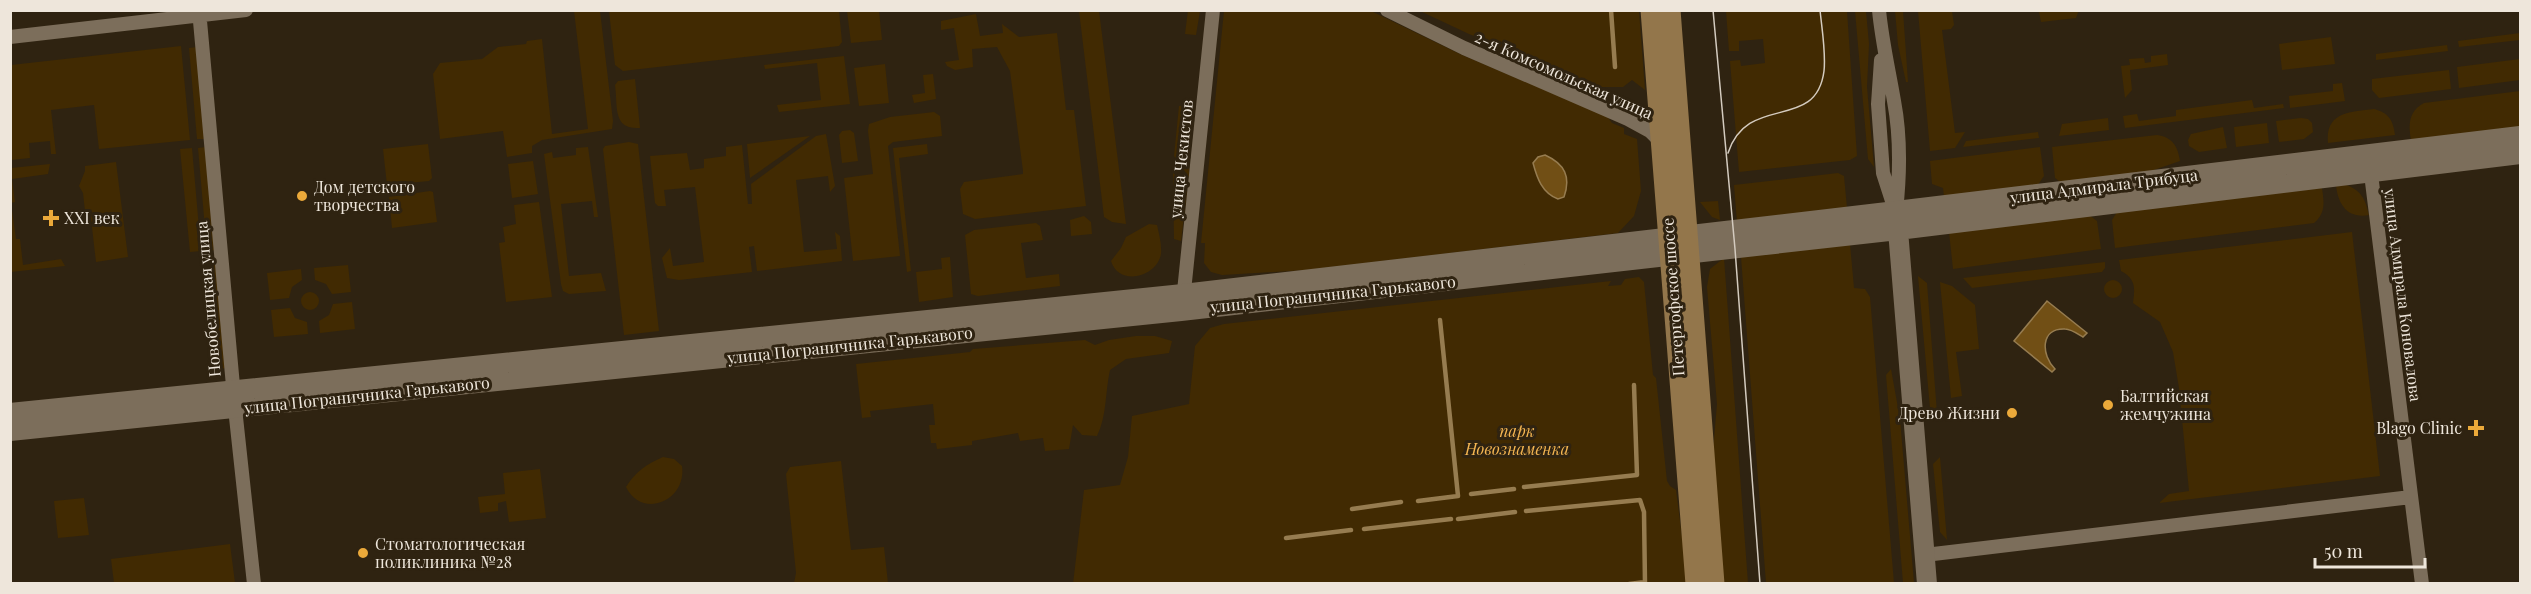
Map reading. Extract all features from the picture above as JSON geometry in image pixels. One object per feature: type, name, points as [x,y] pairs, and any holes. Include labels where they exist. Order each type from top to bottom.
[{"type":"main road","name":"Петергофское шоссе","points":[[1651,10],[1660,141],[1679,246],[1714,584]]},
{"type":"main road","name":"Петергофское шоссе","points":[[1670,10],[1696,584]]},
{"type":"street","points":[[10,37],[199,13],[246,10]]},
{"type":"street","name":"улица Чекистов","points":[[1182,303],[1213,10]]},
{"type":"street","name":"2-я Комсомольская улица","points":[[1387,10],[1464,48],[1640,124],[1660,141]]},
{"type":"street","points":[[1879,10],[1882,41],[1895,103],[1900,172],[1897,221],[1927,584]]},
{"type":"street","name":"Новобелицкая улица","points":[[199,13],[234,399],[254,584]]},
{"type":"street","name":"улица Адмирала Трибуца","points":[[1679,246],[2370,163],[2520,136]]},
{"type":"street","name":"улица Адмирала Трибуца","points":[[2370,163],[2520,154]]},
{"type":"street","name":"улица Адмирала Коновалова","points":[[2370,163],[2422,584]]},
{"type":"street","name":"улица Пограничника Гарькавого","points":[[10,413],[234,399],[1182,303],[1679,246]]},
{"type":"street","name":"улица Пограничника Гарькавого","points":[[10,431],[234,399]]},
{"type":"street","points":[[1924,555],[2411,497]]},
{"type":"green space","points":[[1188,10],[1200,11],[1196,35],[1185,34]]},
{"type":"green space","points":[[2079,10],[2076,18],[2041,22],[2039,12]]},
{"type":"green space","points":[[574,11],[600,11],[613,121],[612,129],[542,140],[532,146],[532,153],[507,157],[503,131],[440,139],[433,74],[440,63],[482,59],[498,47],[526,44],[527,41],[542,39],[552,134],[588,129]]},
{"type":"green space","points":[[609,11],[839,11],[842,42],[839,46],[623,71],[615,65]]},
{"type":"green space","points":[[847,11],[879,11],[882,40],[851,43]]},
{"type":"green space","points":[[1079,11],[1099,11],[1126,224],[1112,222],[1104,217]]},
{"type":"green space","points":[[1224,11],[1371,11],[1462,55],[1607,116],[1612,123],[1624,128],[1624,134],[1637,139],[1641,191],[1634,216],[1618,233],[1307,270],[1222,275],[1211,272],[1204,263],[1205,243],[1201,243]]},
{"type":"green space","points":[[1420,11],[1639,11],[1645,90],[1632,80],[1623,87],[1600,87],[1469,34]]},
{"type":"green space","points":[[1726,11],[1847,11],[1857,156],[1850,160],[1739,172],[1730,61],[1740,60],[1741,66],[1765,63],[1763,39],[1739,41],[1739,51],[1729,51]]},
{"type":"green space","points":[[1855,11],[1866,11],[1869,44],[1867,87],[1874,167],[1868,159]]},
{"type":"green space","points":[[1895,11],[1903,11],[1908,82],[1906,82],[1898,45]]},
{"type":"green space","points":[[1918,11],[1952,11],[1954,25],[1951,29],[1942,30],[1955,133],[1965,132],[1955,148],[1930,151]]},
{"type":"green space","points":[[976,14],[980,36],[1003,33],[1002,24],[1019,37],[1057,33],[1066,110],[1074,110],[1086,206],[975,219],[963,214],[960,189],[964,182],[1023,174],[1010,71],[997,47],[972,49],[973,67],[955,70],[947,66],[945,62],[959,60],[954,28],[941,30],[941,21]]},
{"type":"green space","points":[[2520,33],[2520,40],[2459,47],[2458,41]]},
{"type":"green space","points":[[2331,37],[2335,64],[2282,70],[2279,44]]},
{"type":"green space","points":[[2447,45],[2448,51],[2376,60],[2376,54]]},
{"type":"green space","points":[[181,46],[190,140],[99,149],[94,105],[51,110],[56,154],[51,154],[50,141],[29,143],[30,158],[11,160],[11,65]]},
{"type":"green space","points":[[197,47],[205,139],[197,139],[189,48]]},
{"type":"green space","points":[[2167,54],[2168,65],[2130,70],[2132,90],[2125,98],[2121,66],[2130,65],[2129,59],[2144,58],[2145,63],[2151,62],[2151,56]]},
{"type":"green space","points":[[844,56],[850,104],[779,112],[777,105],[821,100],[817,63],[765,69],[764,65]]},
{"type":"green space","points":[[2520,59],[2520,80],[2459,88],[2457,67]]},
{"type":"green space","points":[[885,64],[889,103],[859,106],[854,68]]},
{"type":"green space","points":[[2449,70],[2451,89],[2379,98],[2372,90],[2372,79]]},
{"type":"green space","points":[[933,74],[936,99],[914,103],[912,95],[925,93],[923,75]]},
{"type":"green space","points":[[635,79],[640,128],[625,125],[618,115],[617,108],[615,85],[618,81]]},
{"type":"green space","points":[[2342,83],[2345,101],[2290,108],[2289,96],[2333,91],[2333,84]]},
{"type":"green space","points":[[2520,91],[2520,127],[2411,140],[2411,118],[2415,110],[2424,103]]},
{"type":"green space","points":[[2252,100],[2254,108],[2283,104],[2284,108],[2125,128],[2123,116],[2137,114],[2139,121],[2176,116],[2176,110]]},
{"type":"green space","points":[[1179,106],[1189,106],[1189,177],[1174,156]]},
{"type":"green space","points":[[2374,109],[2389,118],[2395,135],[2328,143],[2328,133],[2335,119],[2348,113]]},
{"type":"green space","points":[[934,112],[940,116],[942,136],[893,142],[888,146],[900,256],[853,261],[844,178],[873,174],[869,124],[890,117]]},
{"type":"green space","points":[[2108,118],[2109,130],[2059,136],[2062,124]]},
{"type":"green space","points":[[2308,119],[2312,123],[2313,132],[2304,139],[2279,142],[2276,121]]},
{"type":"green space","points":[[2267,123],[2269,143],[2236,147],[2234,127]]},
{"type":"green space","points":[[2223,127],[2227,148],[2199,152],[2189,146],[2188,140],[2191,134]]},
{"type":"green space","points":[[850,130],[854,133],[858,161],[842,163],[839,135],[842,131]]},
{"type":"green space","points":[[2038,132],[2039,138],[1963,147],[1966,141]]},
{"type":"green space","points":[[826,134],[835,186],[830,192],[828,176],[796,180],[804,252],[837,249],[835,232],[840,236],[842,261],[757,271],[754,246],[749,247],[752,272],[679,280],[667,278],[662,258],[670,248],[673,266],[704,262],[695,187],[664,190],[666,206],[658,206],[655,203],[650,156],[687,153],[690,170],[704,168],[704,159],[726,156],[726,147],[742,145],[748,204],[752,204],[751,184],[816,136]]},
{"type":"green space","points":[[2157,135],[2173,143],[2180,161],[2142,174],[2063,184],[2055,178],[2052,147]]},
{"type":"green space","points":[[810,136],[750,178],[747,144]]},
{"type":"green space","points":[[629,142],[638,144],[659,331],[624,335],[603,149],[605,146]]},
{"type":"green space","points":[[428,144],[432,178],[429,181],[387,185],[383,149]]},
{"type":"green space","points":[[927,144],[928,154],[899,158],[911,271],[907,272],[893,148]]},
{"type":"green space","points":[[206,147],[215,250],[207,251],[198,148]]},
{"type":"green space","points":[[588,147],[598,217],[594,217],[592,201],[561,204],[569,276],[601,273],[606,291],[569,294],[563,291],[561,284],[544,154],[552,152],[553,158],[576,155],[576,148]]},
{"type":"green space","points":[[2040,147],[2044,176],[2037,186],[1944,197],[1943,188],[1932,184],[1930,161]]},
{"type":"green space","points":[[192,148],[201,251],[190,252],[180,149]]},
{"type":"green space","points":[[533,161],[538,194],[512,198],[508,164]]},
{"type":"green space","points":[[116,162],[128,257],[96,262],[90,210],[85,211],[83,193],[79,186],[85,166]]},
{"type":"green space","points":[[50,164],[48,174],[12,179],[15,202],[11,203],[11,168]]},
{"type":"green space","points":[[1173,172],[1187,192],[1181,241],[1174,239]]},
{"type":"green space","points":[[1838,173],[1844,176],[1847,208],[1737,222],[1734,185]]},
{"type":"green space","points":[[2344,184],[2361,195],[2369,215],[2355,215],[2345,209],[2339,199],[2336,185]]},
{"type":"green space","points":[[2322,188],[2324,203],[2321,215],[2314,223],[2115,248],[2112,220],[2117,212]]},
{"type":"green space","points":[[433,192],[437,222],[392,228],[389,197]]},
{"type":"green space","points":[[1718,201],[1720,220],[1712,217],[1700,202]]},
{"type":"green space","points":[[539,202],[552,297],[506,302],[499,243],[505,242],[503,227],[516,224],[514,205]]},
{"type":"green space","points":[[11,203],[16,239],[20,239],[23,265],[61,259],[65,266],[11,272]]},
{"type":"green space","points":[[2089,215],[2097,221],[2101,249],[1953,269],[1949,232]]},
{"type":"green space","points":[[1084,216],[1091,222],[1092,234],[1071,236],[1070,220]]},
{"type":"green space","points":[[1036,223],[1040,226],[1043,240],[1021,243],[1026,278],[1059,274],[1060,286],[978,296],[971,294],[965,235],[974,230]]},
{"type":"green space","points":[[1149,224],[1157,225],[1161,251],[1158,262],[1146,273],[1138,276],[1122,274],[1115,269],[1111,261],[1126,237]]},
{"type":"green space","points":[[2352,232],[2380,476],[2159,503],[2169,494],[2189,491],[2179,388],[2173,352],[2160,322],[2133,303],[2133,284],[2129,277],[2121,271],[2119,260]]},
{"type":"green space","points":[[1850,244],[1854,288],[1865,289],[1870,297],[1894,583],[1766,583],[1741,257]]},
{"type":"green space","points":[[950,257],[953,297],[919,302],[916,272],[942,269],[941,258]]},
{"type":"green space","points":[[1724,258],[1748,583],[1722,583],[1712,463],[1717,404],[1707,287],[1710,269]]},
{"type":"green space","points":[[2105,262],[2102,272],[1972,288],[1963,278]]},
{"type":"green space","points":[[216,265],[226,368],[221,369],[211,266]]},
{"type":"green space","points":[[348,265],[351,292],[332,294],[326,284],[315,280],[314,268]]},
{"type":"green space","points":[[301,269],[302,280],[292,287],[289,298],[270,300],[267,273]]},
{"type":"green space","points":[[1918,276],[1927,283],[1937,413],[1930,408]]},
{"type":"green space","name":"парк Новознаменка","points":[[1639,277],[1644,282],[1667,481],[1676,490],[1688,583],[1073,584],[1084,490],[1120,485],[1128,457],[1132,416],[1189,404],[1195,346],[1210,328],[1224,324],[1611,281],[1608,286],[1621,285],[1625,279]]},
{"type":"green space","points":[[2113,280],[2119,283],[2122,289],[2119,295],[2113,298],[2107,295],[2104,289],[2107,283]]},
{"type":"green space","points":[[1940,282],[1952,286],[1975,305],[1979,349],[1956,352],[1962,396],[1951,398]]},
{"type":"green space","points":[[310,292],[316,295],[319,301],[316,307],[310,310],[304,307],[301,301],[304,295]]},
{"type":"green space","points":[[352,302],[355,329],[320,333],[319,321],[329,315],[333,304]]},
{"type":"green space","points":[[290,308],[295,318],[307,322],[308,334],[274,337],[271,310]]},
{"type":"green space","points":[[1155,336],[1172,341],[1169,353],[1126,359],[1110,370],[1104,412],[1097,436],[1082,435],[1073,425],[1069,449],[1045,451],[1043,438],[1020,441],[1018,433],[972,441],[972,445],[937,449],[936,443],[931,443],[929,425],[935,425],[933,404],[870,411],[871,417],[862,418],[856,364],[970,352],[973,349],[1085,340],[1095,345],[1109,340]]},
{"type":"green space","points":[[1891,369],[1900,419],[1914,583],[1903,583],[1886,375]]},
{"type":"green space","points":[[663,457],[674,459],[682,466],[682,479],[677,489],[662,502],[652,504],[633,497],[626,487],[633,477]]},
{"type":"green space","points":[[1940,457],[1947,540],[1940,532],[1933,464]]},
{"type":"green space","points":[[841,461],[851,550],[884,547],[888,583],[794,583],[796,573],[786,474],[790,467]]},
{"type":"green space","points":[[540,469],[546,518],[509,522],[506,501],[498,503],[498,511],[480,513],[478,497],[505,494],[503,473]]},
{"type":"green space","points":[[84,498],[89,535],[58,538],[54,501]]},
{"type":"green space","points":[[230,544],[235,583],[114,583],[111,559]]},
{"type":"shaded area","points":[[1545,155],[1562,167],[1565,172],[1567,183],[1564,197],[1558,199],[1552,196],[1538,179],[1533,163],[1538,157]]},
{"type":"shaded area","points":[[2047,301],[2087,333],[2083,337],[2067,329],[2051,333],[2045,343],[2045,350],[2055,369],[2052,372],[2014,341]]},
{"type":"waterway","points":[[1611,10],[1615,67]]},
{"type":"waterway","points":[[1418,501],[1458,496],[1440,320]]},
{"type":"waterway","points":[[1524,487],[1637,475],[1634,385]]},
{"type":"waterway","points":[[1471,494],[1514,489]]},
{"type":"waterway","points":[[1526,511],[1640,500],[1644,512],[1645,584]]},
{"type":"waterway","points":[[1352,509],[1401,502]]},
{"type":"waterway","points":[[1458,519],[1515,512]]},
{"type":"waterway","points":[[1364,529],[1451,519]]},
{"type":"waterway","points":[[1286,538],[1351,530]]},
{"type":"waterway","points":[[1629,584],[1645,582]]},
{"type":"tram line","points":[[1713,10],[1735,249],[1760,584]]},
{"type":"tram line","points":[[1728,153],[1738,135],[1750,123],[1795,108],[1808,101],[1818,90],[1824,71],[1824,41],[1820,10]]},
{"type":"place","name":"Дом детского творчества","points":[[302,196]]},
{"type":"place","name":"XXI век","points":[[51,218]]},
{"type":"place","name":"Балтийская жемчужина","points":[[2108,405]]},
{"type":"place","name":"Древо Жизни","points":[[2012,413]]},
{"type":"place","name":"Blago Clinic","points":[[2476,428]]},
{"type":"place","name":"Стоматологическая поликлиника №28","points":[[363,553]]}]
